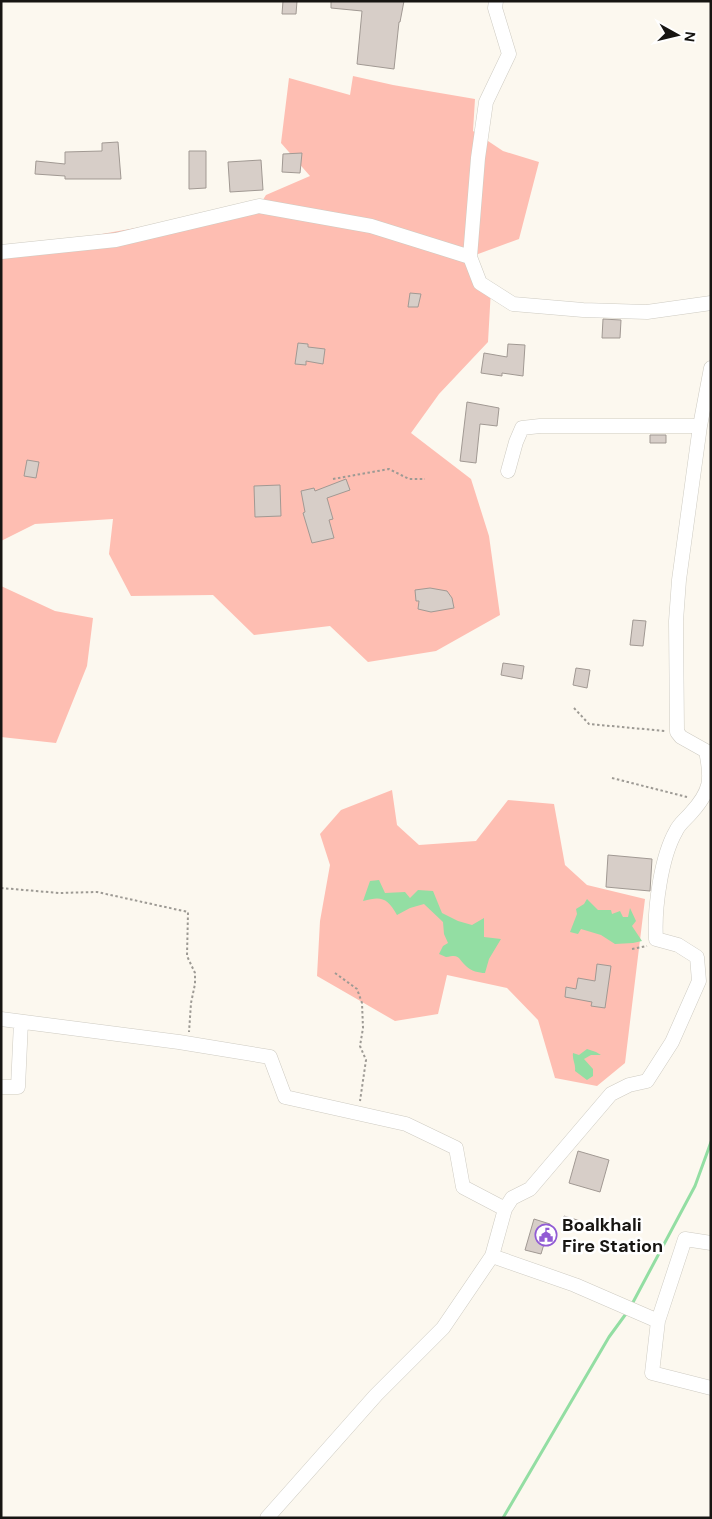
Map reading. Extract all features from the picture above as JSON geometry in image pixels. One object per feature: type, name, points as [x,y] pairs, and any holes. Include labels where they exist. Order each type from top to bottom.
[{"type":"street","points":[[496,1],[495,8],[509,54],[486,102],[478,158],[470,257],[480,283],[513,304],[583,310],[647,312],[711,303]]},
{"type":"street","points":[[1,252],[116,240],[259,206],[370,226],[470,257]]},
{"type":"street","points":[[267,1518],[376,1395],[443,1328],[492,1256],[505,1209],[512,1198],[530,1189],[612,1094],[629,1085],[647,1081],[672,1042],[700,981],[697,957],[678,945],[656,939],[655,922],[664,859],[676,830],[702,801],[710,783],[710,769],[706,751],[681,737],[677,732],[676,621],[677,596],[700,426],[711,368]]},
{"type":"street","points":[[508,471],[522,428],[540,426],[700,426]]},
{"type":"street","points":[[1,1019],[270,1057],[285,1097],[406,1124],[456,1148],[463,1187],[505,1209]]},
{"type":"street","points":[[1,1087],[18,1087],[20,1022]]},
{"type":"street","points":[[711,1244],[685,1238],[658,1321],[652,1373],[711,1388]]},
{"type":"street","points":[[492,1256],[575,1285],[658,1321]]},
{"type":"path","points":[[333,479],[388,469],[409,479],[425,479]]},
{"type":"path","points":[[574,708],[589,724],[677,732]]},
{"type":"path","points":[[612,778],[702,801]]},
{"type":"path","points":[[1,888],[59,893],[97,892],[188,912],[187,956],[195,973],[196,984],[191,1003],[188,1044]]},
{"type":"path","points":[[335,973],[357,989],[362,1003],[363,1028],[360,1046],[366,1060],[358,1114]]},
{"type":"shaded area","points":[[353,76],[475,99],[473,131],[503,151],[539,162],[519,239],[470,257],[491,289],[488,342],[439,394],[411,433],[471,479],[489,536],[500,615],[436,651],[368,662],[330,626],[254,635],[213,595],[131,596],[109,554],[113,519],[35,524],[1,541],[1,252],[259,206],[266,195],[310,176],[281,143],[289,78],[350,95]]},
{"type":"shaded area","points":[[1,586],[55,611],[93,618],[87,666],[56,743],[1,737]]},
{"type":"shaded area","points":[[392,790],[397,825],[419,845],[476,841],[508,800],[554,804],[565,865],[587,885],[645,899],[625,1063],[597,1086],[555,1078],[538,1020],[507,988],[447,975],[438,1014],[395,1021],[317,976],[320,921],[330,865],[320,834],[341,810]]},
{"type":"shaded area","points":[[379,880],[385,893],[405,892],[410,898],[418,890],[433,891],[442,913],[458,921],[472,925],[484,918],[484,937],[501,939],[489,959],[485,973],[470,969],[456,956],[446,957],[439,954],[443,946],[448,943],[444,934],[443,922],[424,904],[410,908],[397,915],[390,905],[383,900],[363,901],[370,881]]},
{"type":"shaded area","points":[[587,899],[598,910],[611,910],[612,914],[620,911],[623,917],[628,917],[630,908],[636,921],[632,926],[642,941],[615,944],[601,935],[581,929],[578,934],[570,932],[577,914],[576,909],[584,904]]},
{"type":"shaded area","points":[[587,1049],[601,1055],[591,1055],[584,1059],[593,1069],[593,1076],[587,1080],[575,1071],[573,1053],[579,1055]]},
{"type":"building","points":[[283,1],[297,1],[296,14],[282,14]]},
{"type":"building","points":[[331,1],[404,1],[399,22],[394,69],[357,64],[362,11],[331,8]]},
{"type":"building","points":[[118,142],[121,179],[65,179],[65,176],[35,174],[36,161],[65,164],[65,152],[102,151],[102,143]]},
{"type":"building","points":[[189,151],[206,151],[206,188],[189,189]]},
{"type":"building","points":[[302,153],[300,173],[282,172],[283,154]]},
{"type":"building","points":[[261,160],[263,190],[230,192],[228,162]]},
{"type":"building","points":[[410,293],[421,294],[418,307],[408,307]]},
{"type":"building","points":[[603,319],[621,320],[620,338],[602,338]]},
{"type":"building","points":[[298,343],[308,344],[308,347],[325,349],[323,364],[306,361],[306,365],[295,364]]},
{"type":"building","points":[[508,344],[525,345],[523,376],[481,373],[484,353],[507,357]]},
{"type":"building","points":[[467,402],[499,408],[497,426],[480,424],[476,463],[460,461]]},
{"type":"building","points":[[650,435],[666,435],[666,443],[650,443]]},
{"type":"building","points":[[27,460],[39,462],[36,478],[24,476]]},
{"type":"building","points":[[346,479],[350,490],[327,498],[333,519],[329,520],[334,538],[312,543],[303,513],[305,512],[301,491],[314,488],[315,491]]},
{"type":"building","points":[[280,485],[281,516],[255,517],[254,486]]},
{"type":"building","points":[[430,588],[447,591],[452,598],[454,608],[431,612],[418,609],[419,601],[416,601],[415,590]]},
{"type":"building","points":[[633,620],[646,621],[643,646],[630,645]]},
{"type":"building","points":[[503,663],[524,666],[522,679],[501,675]]},
{"type":"building","points":[[576,668],[590,670],[587,688],[573,685]]},
{"type":"building","points":[[608,855],[652,859],[650,891],[606,887]]},
{"type":"building","points":[[597,964],[611,966],[605,1008],[591,1006],[592,1002],[565,997],[566,987],[576,989],[578,978],[595,981]]},
{"type":"building","points":[[578,1151],[609,1160],[600,1192],[569,1183]]},
{"type":"building","points":[[564,1216],[584,1222],[582,1230],[562,1225]]},
{"type":"building","points":[[534,1219],[550,1224],[541,1254],[525,1250]]},
{"type":"waterway","points":[[631,1306],[695,1186],[711,1142]]},
{"type":"waterway","points":[[503,1518],[609,1337],[628,1311]]},
{"type":"place","name":"Boalkhali Fire Station","points":[[546,1235]]}]
